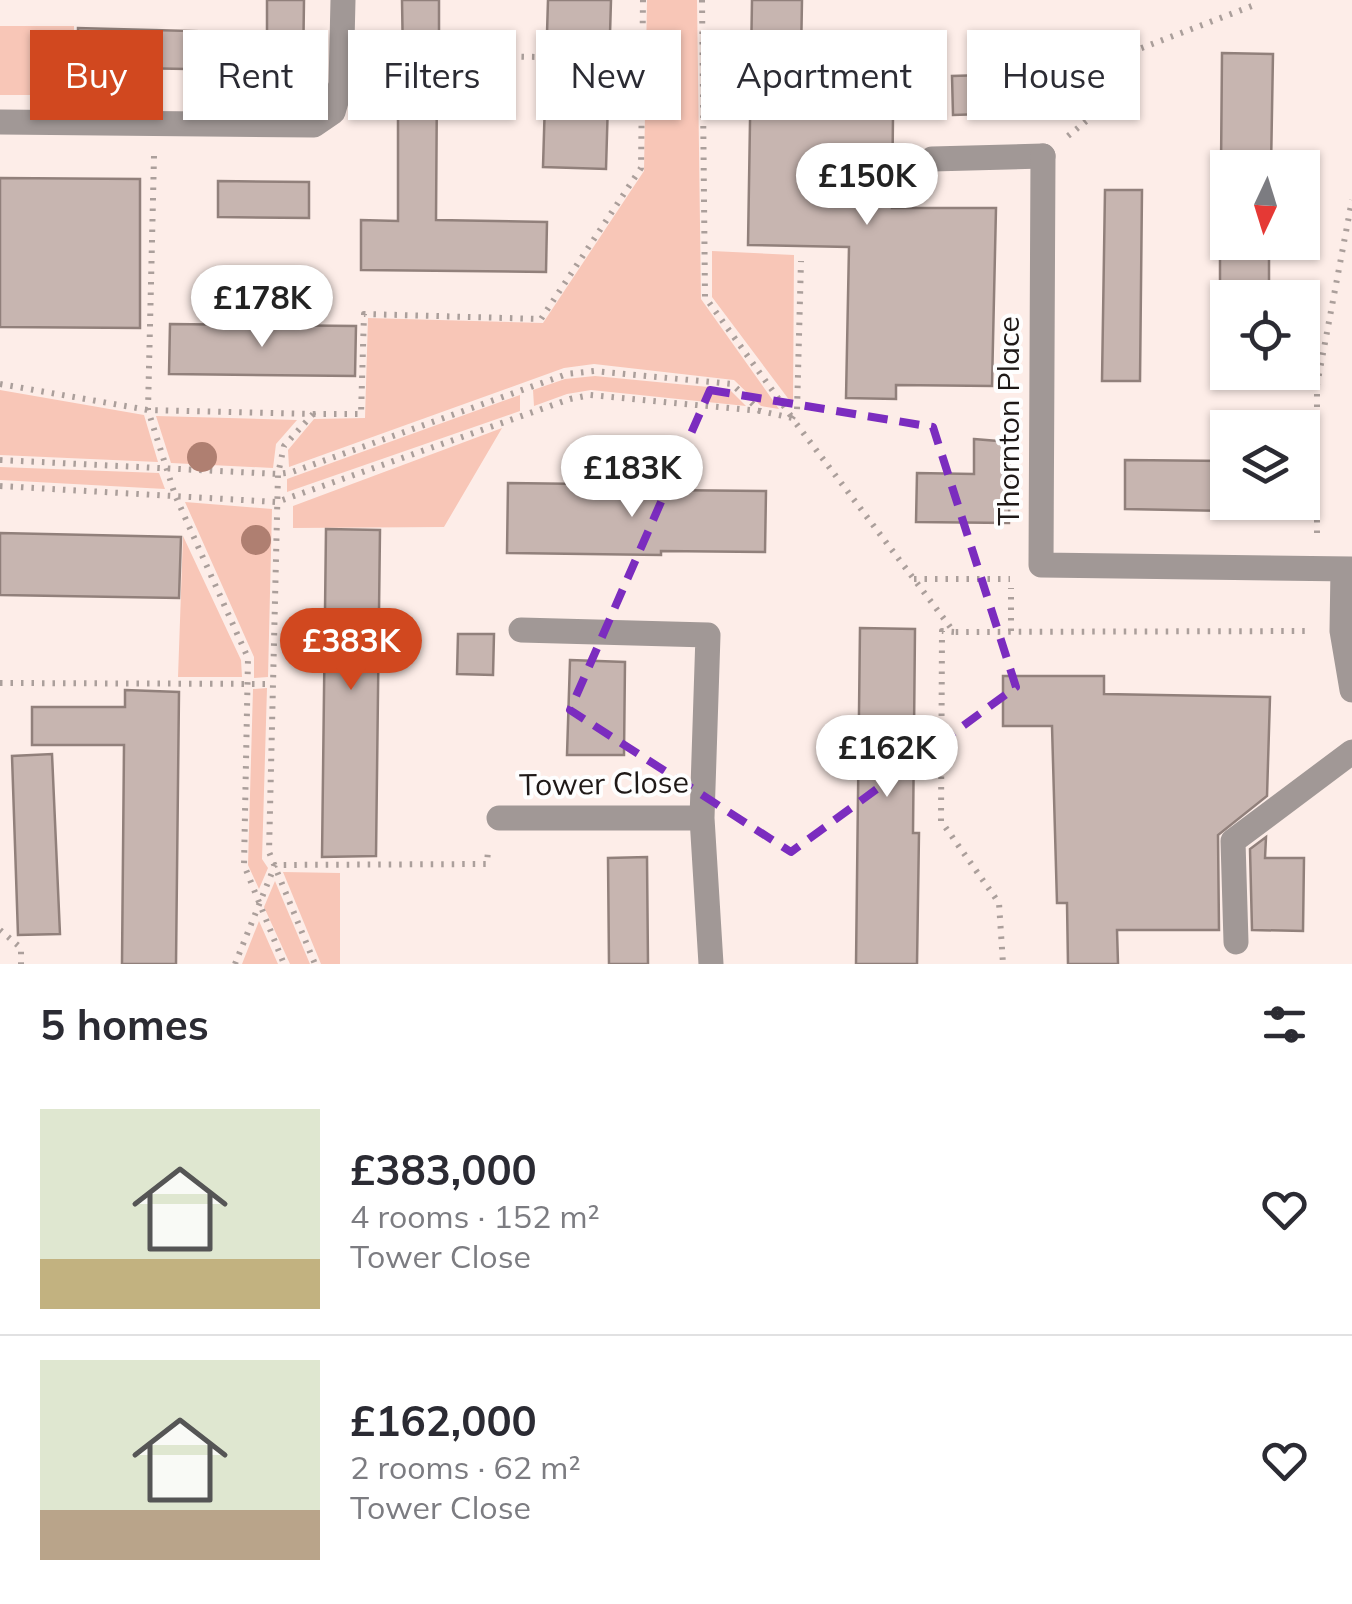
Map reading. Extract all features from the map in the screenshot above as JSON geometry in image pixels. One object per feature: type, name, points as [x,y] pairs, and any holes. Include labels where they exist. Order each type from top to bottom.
[{"type":"street","points":[[0,122],[314,126],[333,112],[342,72],[343,0]]},
{"type":"street","points":[[932,159],[1044,156]]},
{"type":"street","name":"Thornton Place","points":[[1044,156],[1041,565],[1348,569],[1342,631],[1352,690]]},
{"type":"street","name":"Tower Close","points":[[499,818],[702,818],[708,635],[520,630]]},
{"type":"street","points":[[1236,942],[1233,841],[1352,752]]},
{"type":"street","points":[[702,818],[711,964]]},
{"type":"path","points":[[643,0],[643,30]]},
{"type":"path","points":[[702,0],[705,297],[954,632]]},
{"type":"path","points":[[1044,156],[1090,118],[1139,49],[1252,6],[1255,0]]},
{"type":"path","points":[[342,72],[480,71],[480,56],[536,57]]},
{"type":"path","points":[[0,384],[148,410],[361,414],[364,314],[541,319],[640,168],[641,120]]},
{"type":"path","points":[[154,125],[148,410],[175,496],[248,658],[244,865],[284,964]]},
{"type":"path","points":[[1317,569],[1317,385],[1352,200]]},
{"type":"path","points":[[792,418],[797,410],[801,260]]},
{"type":"path","points":[[0,460],[278,474],[566,374],[594,370],[732,384],[760,411]]},
{"type":"path","points":[[0,486],[277,502],[570,398],[590,395],[760,411],[792,418]]},
{"type":"path","points":[[313,414],[284,446],[278,474],[269,852],[315,964]]},
{"type":"path","points":[[914,579],[1012,579]]},
{"type":"path","points":[[1002,964],[999,903],[941,821],[942,631],[1342,631]]},
{"type":"path","points":[[0,683],[273,684]]},
{"type":"path","points":[[275,865],[488,864],[489,818],[499,818]]},
{"type":"path","points":[[235,964],[275,865]]},
{"type":"path","points":[[0,930],[22,948],[21,964]]},
{"type":"highlighted area","points":[[710,390],[933,427],[1016,687],[791,852],[570,710]]},
{"type":"shaded area","points":[[647,0],[697,0],[701,299],[779,409],[761,406],[734,380],[594,364],[564,368],[289,467],[288,450],[314,419],[365,418],[368,318],[543,323],[644,171],[645,120],[681,120],[681,30],[646,30]]},
{"type":"shaded area","points":[[0,26],[74,26],[74,30],[30,30],[30,95],[0,95]]},
{"type":"shaded area","points":[[712,251],[794,255],[793,405],[712,297]]},
{"type":"shaded area","points":[[595,376],[729,389],[746,406],[591,390],[534,406],[533,390],[565,379]]},
{"type":"shaded area","points":[[0,390],[144,415],[158,462],[0,455]]},
{"type":"shaded area","points":[[520,395],[520,411],[287,492],[287,479]]},
{"type":"shaded area","points":[[156,416],[297,420],[276,444],[273,468],[171,463]]},
{"type":"shaded area","points":[[502,428],[444,527],[293,528],[293,506]]},
{"type":"shaded area","points":[[0,467],[159,473],[165,489],[0,480]]},
{"type":"shaded area","points":[[185,502],[272,509],[268,677],[254,678],[254,657]]},
{"type":"shaded area","points":[[183,536],[241,660],[242,677],[178,677]]},
{"type":"shaded area","points":[[267,688],[262,859],[268,868],[259,889],[248,865],[253,689]]},
{"type":"shaded area","points":[[283,872],[340,873],[340,964],[321,964]]},
{"type":"shaded area","points":[[275,881],[310,964],[290,964],[264,907]]},
{"type":"shaded area","points":[[259,921],[278,964],[242,964]]},
{"type":"building","points":[[267,0],[304,0],[304,30],[267,30]]},
{"type":"building","points":[[402,0],[439,0],[439,30],[403,30]]},
{"type":"building","points":[[548,0],[611,0],[610,30],[547,30]]},
{"type":"building","points":[[752,0],[802,0],[801,30],[752,30]]},
{"type":"building","points":[[78,28],[154,30],[78,30]]},
{"type":"building","points":[[163,30],[183,31],[183,69],[163,69]]},
{"type":"building","points":[[1222,53],[1273,54],[1271,150],[1221,150]]},
{"type":"building","points":[[952,76],[967,76],[967,115],[953,115]]},
{"type":"building","points":[[398,120],[437,120],[436,220],[547,222],[546,272],[361,270],[361,220],[398,221]]},
{"type":"building","points":[[544,120],[607,120],[606,169],[543,167]]},
{"type":"building","points":[[750,120],[893,120],[892,208],[996,208],[992,386],[896,385],[896,399],[846,398],[849,247],[748,245]]},
{"type":"building","points":[[0,178],[140,179],[140,328],[0,327]]},
{"type":"building","points":[[218,181],[309,182],[309,218],[218,217]]},
{"type":"building","points":[[1105,190],[1142,190],[1140,381],[1102,381]]},
{"type":"building","points":[[1220,260],[1269,260],[1269,280],[1220,280]]},
{"type":"building","points":[[170,324],[356,326],[355,376],[169,374]]},
{"type":"building","points":[[974,439],[1010,442],[1009,523],[916,522],[917,473],[974,474]]},
{"type":"building","points":[[1125,460],[1210,461],[1210,511],[1125,509]]},
{"type":"building","points":[[508,483],[766,491],[765,552],[507,553]]},
{"type":"building","points":[[326,529],[380,530],[376,856],[322,857]]},
{"type":"building","points":[[0,533],[181,537],[179,598],[0,595]]},
{"type":"building","points":[[860,628],[915,629],[913,833],[919,833],[917,964],[856,964]]},
{"type":"building","points":[[458,634],[494,634],[493,675],[457,674]]},
{"type":"building","points":[[570,660],[625,662],[624,755],[567,755]]},
{"type":"building","points":[[1003,676],[1104,676],[1104,694],[1270,697],[1267,796],[1218,835],[1219,930],[1117,930],[1118,964],[1068,964],[1067,903],[1057,903],[1052,726],[1003,726]]},
{"type":"building","points":[[125,690],[179,692],[176,964],[122,964],[124,745],[32,745],[32,707],[125,707]]},
{"type":"building","points":[[52,754],[60,934],[18,935],[12,756]]},
{"type":"building","points":[[1266,837],[1265,858],[1304,858],[1303,931],[1252,930],[1250,849]]},
{"type":"building","points":[[647,857],[648,964],[609,964],[608,858]]}]
